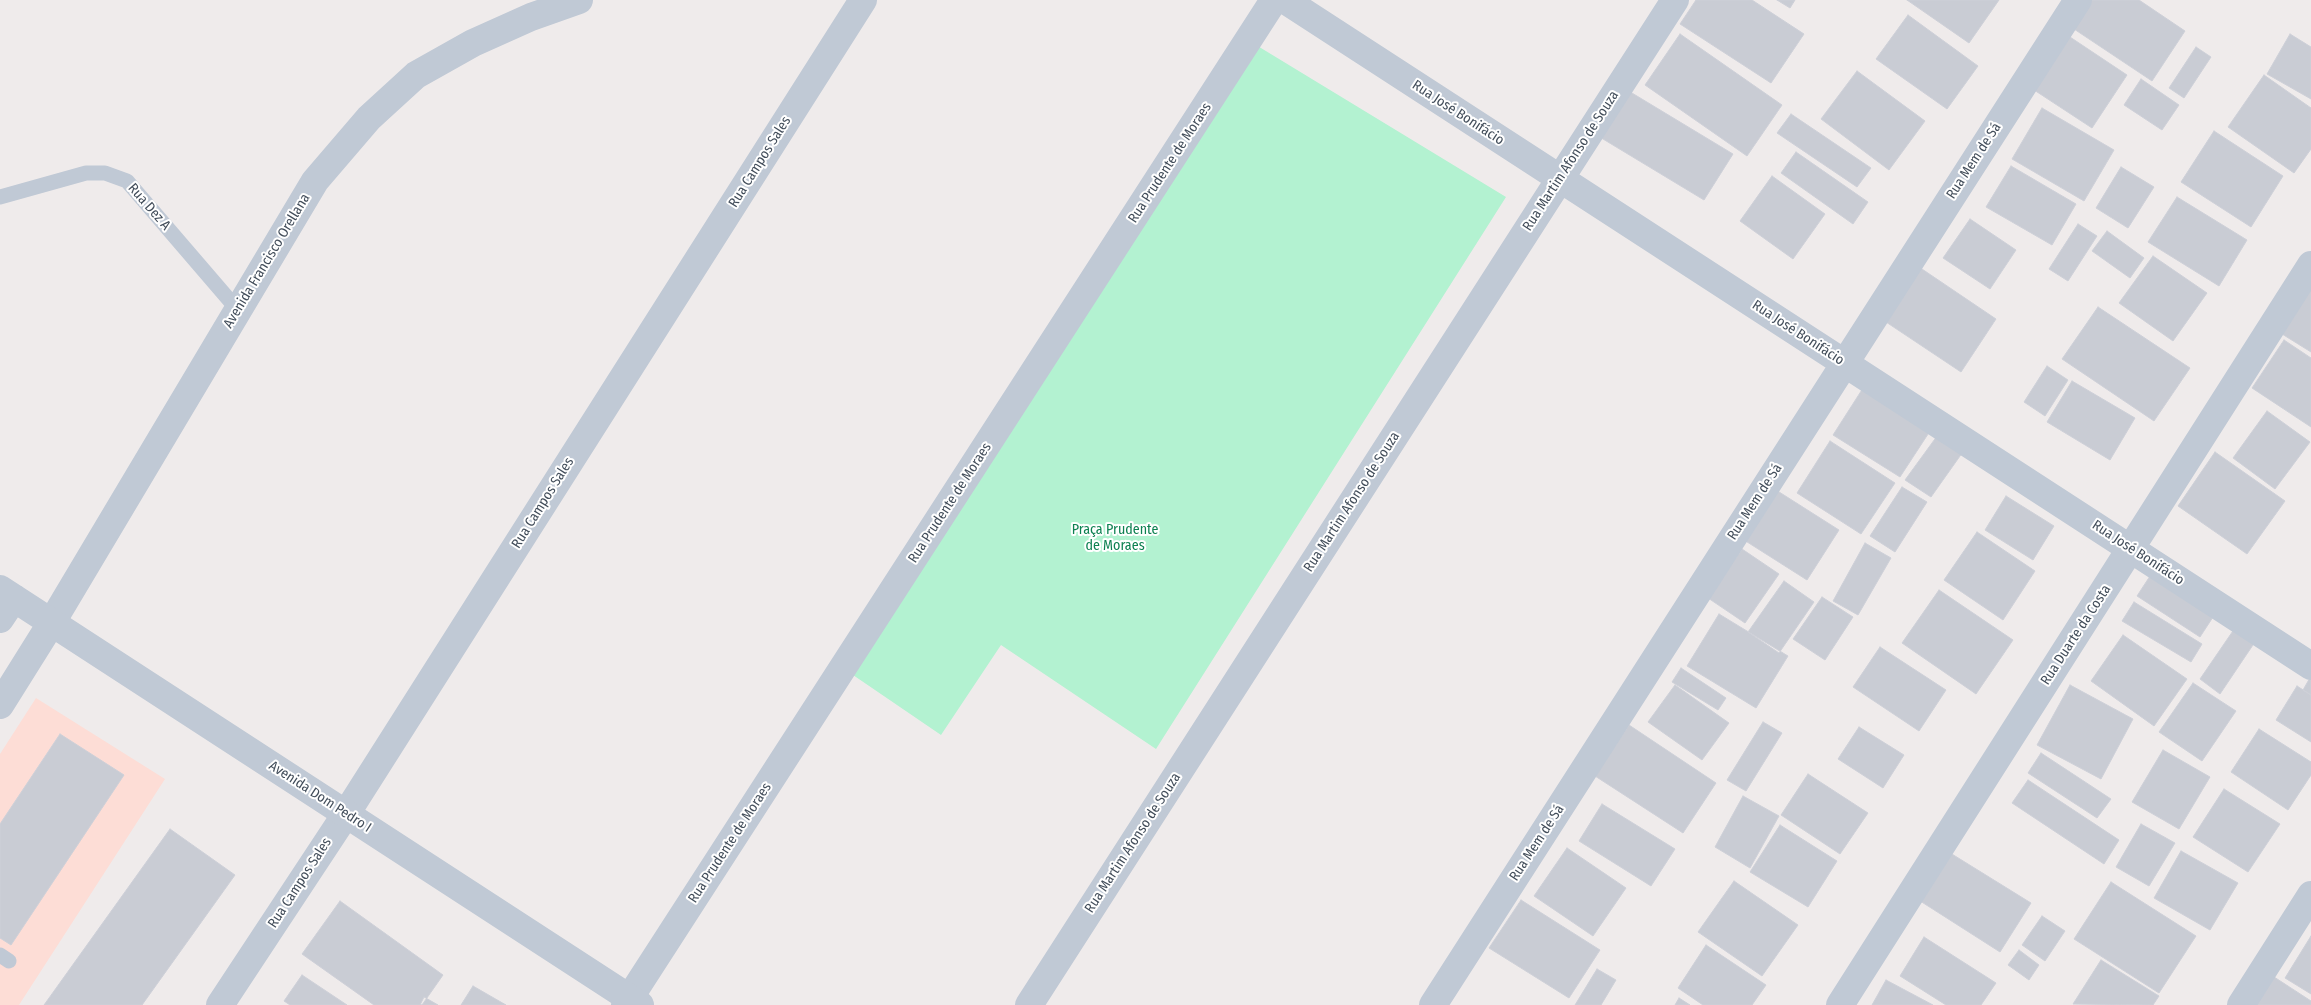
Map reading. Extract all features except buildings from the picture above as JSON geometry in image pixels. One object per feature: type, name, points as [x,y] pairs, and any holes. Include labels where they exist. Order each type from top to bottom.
[{"type":"street","name":"Avenida Francisco Orellana","points":[[0,705],[52,622],[315,181],[369,118],[416,74],[473,42],[531,17],[579,0]]},
{"type":"street","name":"Rua Campos Sales","points":[[220,1005],[346,814],[862,0]]},
{"type":"street","name":"Rua Prudente de Moraes","points":[[631,1003],[1274,0]]},
{"type":"street","name":"Rua José Bonifácio","points":[[1285,0],[2311,666]]},
{"type":"street","name":"Rua Martim Afonso de Souza","points":[[1029,1005],[1675,0]]},
{"type":"street","name":"Rua Mem de Sá","points":[[1433,1005],[2078,0]]},
{"type":"street","name":"Rua Duarte da Costa","points":[[1840,1005],[2311,265]]},
{"type":"street","name":"Avenida Dom Pedro I","points":[[5,602],[52,622],[631,1003]]},
{"type":"street","points":[[2241,1005],[2311,895]]},
{"type":"lane","name":"Rua Dez A","points":[[0,197],[86,173],[105,174],[127,181],[237,309]]},
{"type":"shaded area","points":[[36,698],[165,779],[19,1005],[0,1005],[0,754]]},
{"type":"green space","name":"Praça Prudente de Moraes","points":[[1256,45],[1506,197],[1156,749],[1001,645],[941,735],[853,675]]}]
